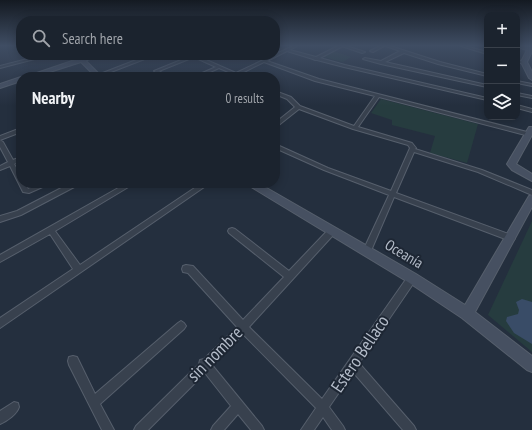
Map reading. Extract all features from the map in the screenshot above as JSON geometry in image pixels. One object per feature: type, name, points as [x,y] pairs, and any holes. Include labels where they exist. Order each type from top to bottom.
[{"type":"street","points":[[42,72],[59,66]]},
{"type":"street","points":[[108,72],[124,66]]},
{"type":"street","points":[[158,72],[156,70],[166,66]]},
{"type":"street","points":[[215,66],[231,72]]},
{"type":"street","points":[[241,72],[253,66]]},
{"type":"street","points":[[278,66],[310,78],[531,132],[511,164],[532,178]]},
{"type":"street","points":[[345,66],[484,98]]},
{"type":"street","points":[[395,66],[484,85]]},
{"type":"street","points":[[451,66],[484,74]]},
{"type":"street","points":[[526,66],[532,78]]},
{"type":"street","points":[[208,72],[219,68]]},
{"type":"street","points":[[0,86],[16,81]]},
{"type":"street","points":[[520,83],[532,85]]},
{"type":"street","points":[[280,94],[289,98],[298,107],[355,128],[410,144],[412,149],[480,171],[532,193]]},
{"type":"street","points":[[355,128],[378,95]]},
{"type":"street","points":[[520,95],[532,97]]},
{"type":"street","points":[[280,122],[298,107]]},
{"type":"street","points":[[520,107],[532,111]]},
{"type":"street","points":[[0,138],[16,132]]},
{"type":"street","points":[[0,142],[16,174]]},
{"type":"street","points":[[280,148],[326,169],[511,238]]},
{"type":"street","points":[[367,251],[412,149]]},
{"type":"street","points":[[0,168],[16,161]]},
{"type":"street","points":[[24,188],[28,191],[34,188]]},
{"type":"street","points":[[0,219],[19,213],[66,188]]},
{"type":"street","points":[[0,259],[123,188]]},
{"type":"street","points":[[0,323],[78,269],[200,188]]},
{"type":"street","name":"Oceanía","points":[[259,188],[412,278],[467,314],[532,365]]},
{"type":"street","points":[[467,314],[511,238],[532,198]]},
{"type":"street","points":[[51,230],[78,269]]},
{"type":"street","points":[[232,231],[289,276]]},
{"type":"street","name":"sin nombre","points":[[140,430],[204,364],[243,327],[332,231]]},
{"type":"street","points":[[186,269],[190,269],[243,327],[323,408],[339,430]]},
{"type":"street","name":"Estero Bellaco","points":[[307,430],[412,278]]},
{"type":"street","points":[[94,402],[181,326]]},
{"type":"street","points":[[73,361],[108,430]]},
{"type":"street","points":[[204,364],[258,430]]},
{"type":"street","points":[[353,364],[410,430]]},
{"type":"street","points":[[217,430],[238,406]]},
{"type":"street","points":[[0,418],[14,407]]},
{"type":"green space","points":[[381,99],[478,124],[467,163],[430,153],[435,136],[392,125],[392,120],[371,113]]},
{"type":"green space","points":[[532,221],[532,352],[488,315]]},
{"type":"water","points":[[522,299],[532,302],[532,344],[514,333],[506,321],[507,317],[518,314],[519,310],[516,302]]}]
